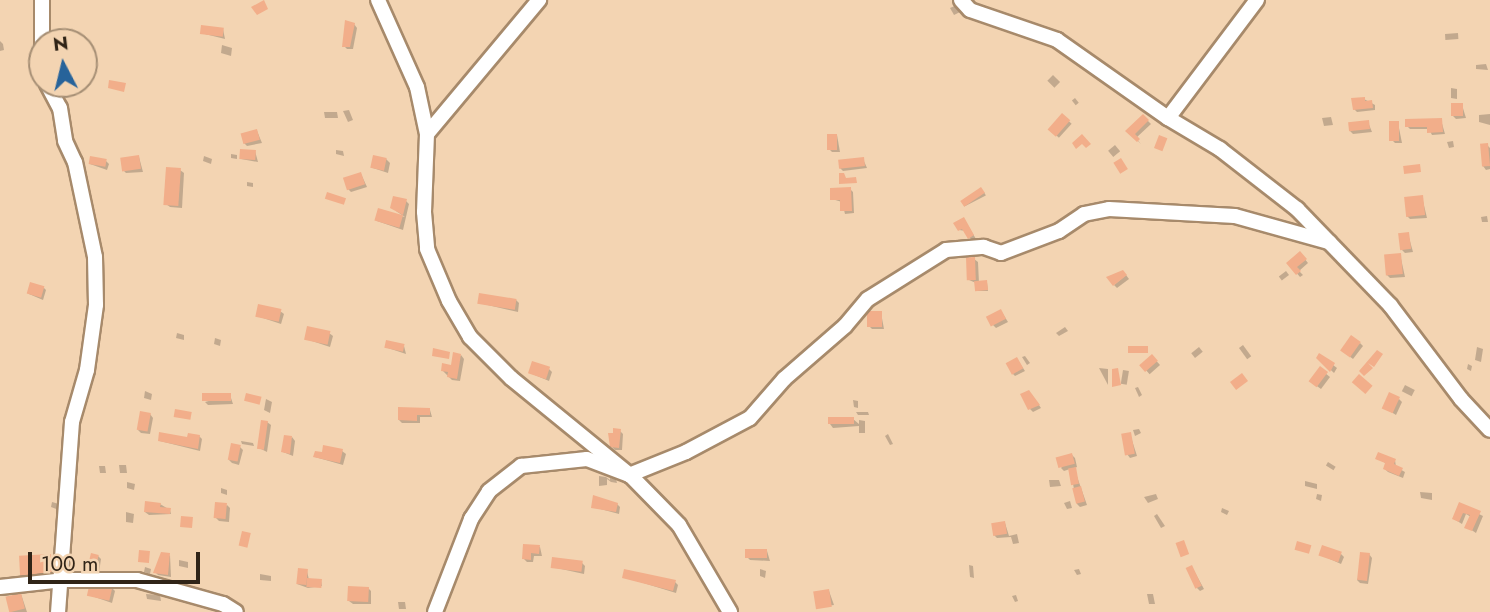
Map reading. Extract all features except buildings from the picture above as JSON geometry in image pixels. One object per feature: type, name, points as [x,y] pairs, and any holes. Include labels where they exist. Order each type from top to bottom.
[{"type":"street","points":[[42,0],[42,28]]},
{"type":"street","points":[[378,0],[417,87],[426,134],[424,212],[428,249],[449,301],[470,337],[511,378],[629,475],[679,525],[730,612]]},
{"type":"street","points":[[426,134],[539,0]]},
{"type":"street","points":[[961,0],[970,10],[1057,40],[1168,118],[1220,149],[1297,209],[1390,305],[1461,399],[1490,430]]},
{"type":"street","points":[[1168,118],[1257,0]]},
{"type":"street","points":[[55,98],[60,108],[65,141],[75,162],[95,257],[96,305],[87,370],[71,435],[63,580],[58,612]]},
{"type":"street","points":[[435,612],[471,519],[489,491],[521,466],[587,459],[629,475],[686,452],[750,418],[784,379],[845,326],[868,299],[946,250],[984,247],[1001,253],[1059,231],[1084,214],[1109,209],[1236,216],[1329,242]]},
{"type":"street","points":[[0,587],[63,580],[137,580],[223,604],[236,612]]}]
